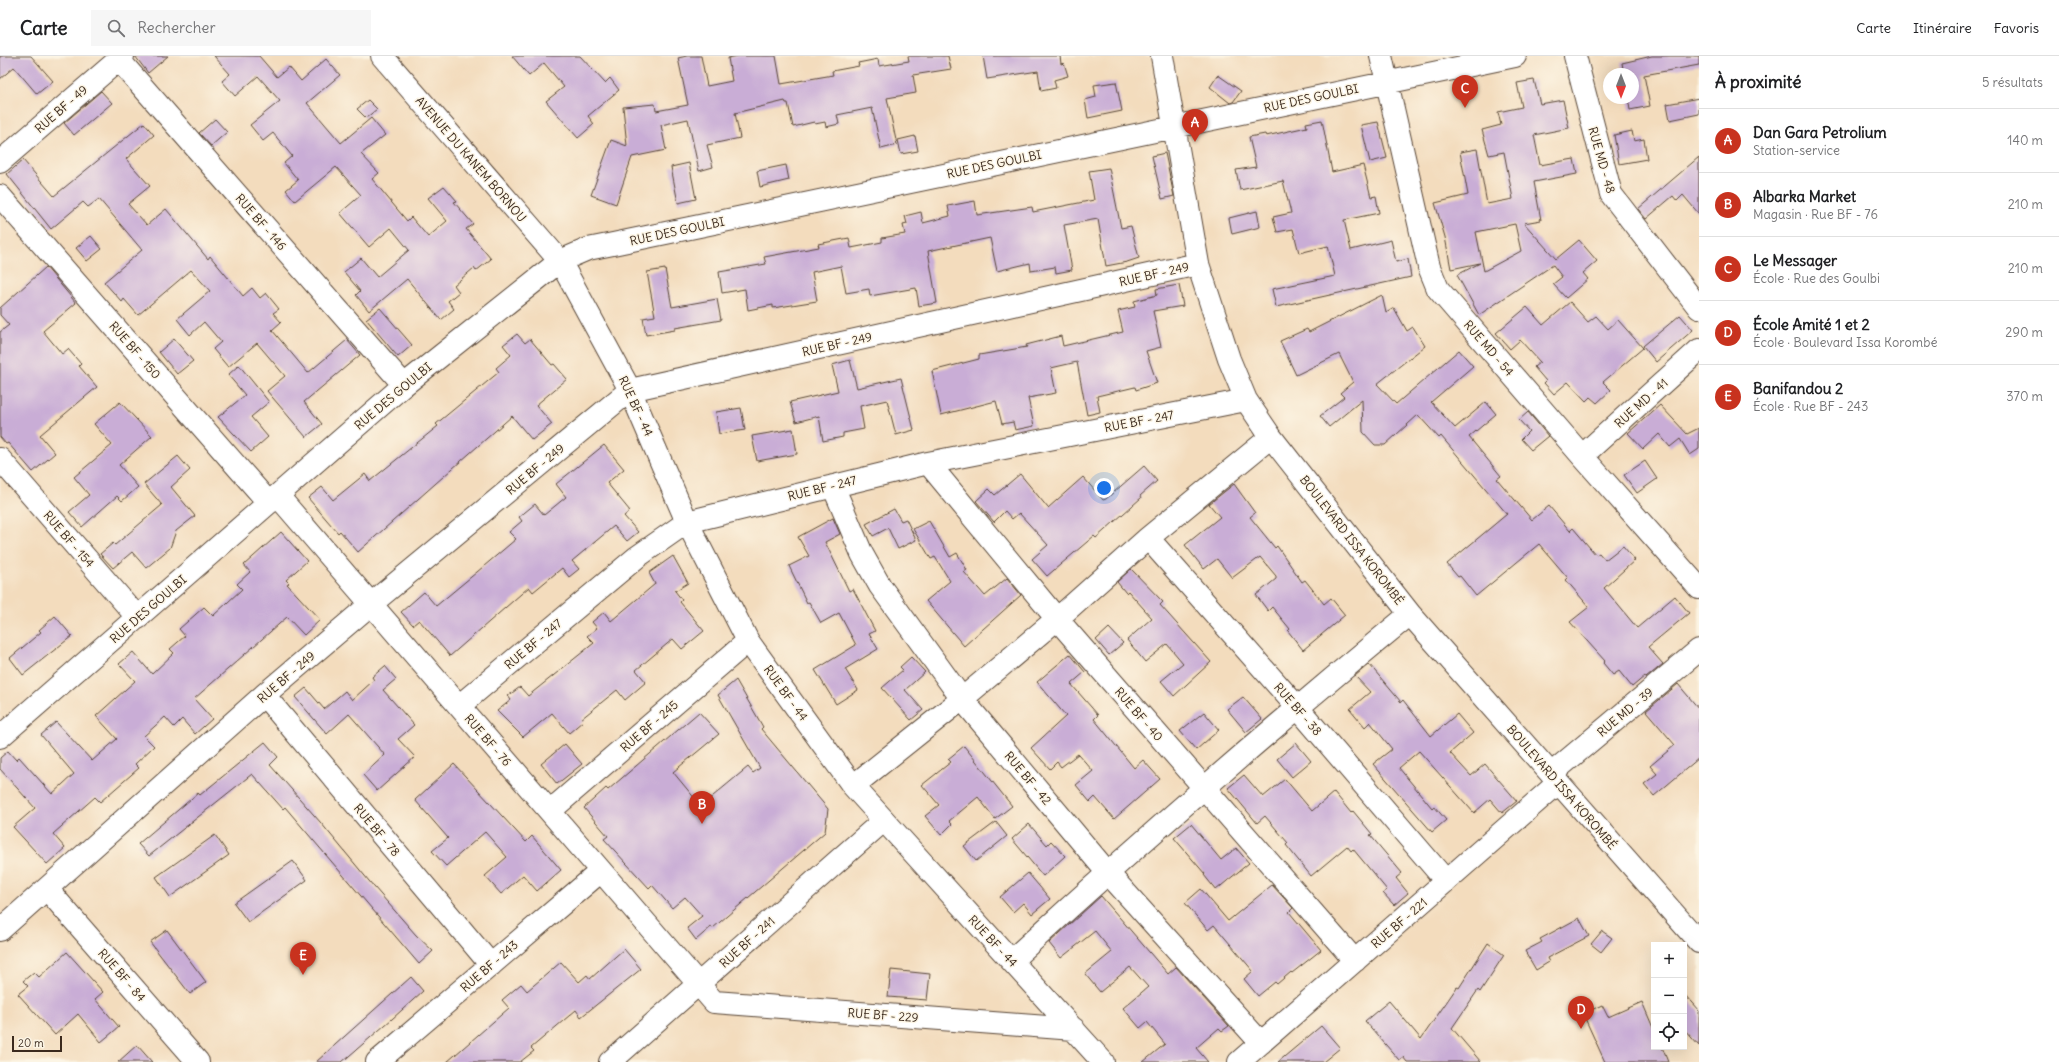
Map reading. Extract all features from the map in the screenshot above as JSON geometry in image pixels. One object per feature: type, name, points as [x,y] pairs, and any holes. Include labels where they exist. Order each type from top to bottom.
[{"type":"street","name":"AVENUE DU KANEM BORNOU","points":[[382,56],[560,261]]},
{"type":"street","name":"BOULEVARD ISSA KOROMBÉ","points":[[1162,56],[1198,264],[1229,359],[1246,400],[1270,437],[1410,614],[1699,942]]},
{"type":"street","name":"RUE MD - 54","points":[[1380,56],[1429,267],[1438,289],[1582,456],[1699,588]]},
{"type":"street","name":"RUE DES GOULBI","points":[[2,731],[138,618],[404,385],[560,261],[588,249],[1515,56]]},
{"type":"street","name":"RUE MD - 48","points":[[1575,56],[1607,185],[1611,194],[1699,308]]},
{"type":"street","name":"RUE BF - 49","points":[[0,162],[121,58]]},
{"type":"street","name":"RUE BF - 146","points":[[121,58],[404,385]]},
{"type":"street","name":"RUE BF - 150","points":[[0,196],[273,499]]},
{"type":"street","name":"RUE BF - 44","points":[[560,261],[630,390],[687,522],[748,641],[854,786],[883,821],[1012,960],[1103,1062]]},
{"type":"street","name":"RUE BF - 249","points":[[0,930],[264,696],[371,604],[630,390],[1198,264]]},
{"type":"street","name":"RUE MD - 41","points":[[1582,456],[1699,350]]},
{"type":"street","name":"RUE BF - 247","points":[[459,706],[637,557],[687,522],[928,463],[1246,400]]},
{"type":"street","points":[[854,786],[962,699],[1057,619],[1148,538],[1270,437]]},
{"type":"street","name":"RUE BF - 154","points":[[0,459],[138,618]]},
{"type":"street","name":"RUE BF - 40","points":[[928,463],[1057,619],[1203,789],[1355,961]]},
{"type":"street","name":"RUE BF - 42","points":[[833,486],[862,554],[880,586],[962,699],[1107,872],[1261,1043]]},
{"type":"street","name":"RUE BF - 76","points":[[273,499],[371,604],[699,985]]},
{"type":"street","name":"RUE BF - 38","points":[[1148,538],[1298,707],[1446,881]]},
{"type":"street","points":[[1012,960],[1107,872],[1298,707],[1410,614]]},
{"type":"street","name":"RUE BF - 245","points":[[550,811],[748,641]]},
{"type":"street","name":"RUE MD - 39","points":[[1554,779],[1699,650]]},
{"type":"street","name":"RUE BF - 78","points":[[264,696],[490,966]]},
{"type":"street","name":"RUE BF - 221","points":[[1239,1062],[1446,881],[1554,779]]},
{"type":"street","name":"RUE BF - 241","points":[[610,1062],[883,821]]},
{"type":"street","name":"RUE BF - 243","points":[[384,1060],[490,966],[601,871]]},
{"type":"street","name":"RUE BF - 84","points":[[47,889],[198,1062]]},
{"type":"street","name":"RUE BF - 229","points":[[699,985],[714,1002],[1074,1029]]},
{"type":"building","points":[[0,56],[31,56],[53,81],[37,94],[14,67],[0,79]]},
{"type":"building","points":[[135,56],[168,56],[148,73]]},
{"type":"building","points":[[214,56],[259,56],[277,77],[289,67],[301,81],[326,59],[340,75],[307,103],[341,143],[371,118],[385,135],[361,154],[379,173],[372,179],[407,221],[411,217],[428,237],[447,221],[428,198],[444,186],[457,201],[454,202],[473,224],[466,229],[491,259],[476,271],[474,268],[454,285],[459,292],[448,301],[454,309],[441,320],[407,279],[369,311],[356,295],[360,291],[344,272],[361,258],[377,277],[409,250],[391,228],[369,247],[340,213],[361,195],[336,167],[295,201],[286,190],[298,180],[284,163],[292,156],[273,133],[263,141],[250,125],[280,101],[258,76],[235,96],[222,81],[230,74]]},
{"type":"building","points":[[512,56],[580,56],[605,83],[610,78],[619,90],[588,116],[594,124],[578,138],[546,101],[564,87],[544,63],[529,76]]},
{"type":"building","points":[[687,56],[701,56],[707,86],[732,81],[728,58],[738,56],[776,56],[781,84],[833,75],[832,71],[859,66],[858,63],[878,59],[879,66],[909,61],[908,56],[948,56],[951,69],[913,75],[916,93],[887,98],[897,145],[881,149],[872,108],[837,115],[839,124],[826,127],[825,122],[815,124],[814,122],[793,127],[788,103],[785,101],[735,113],[740,138],[707,145],[713,167],[699,171],[688,119],[661,125],[666,150],[632,157],[616,204],[591,195],[611,140],[627,146],[623,107],[655,104],[656,111],[688,105],[678,58]]},
{"type":"building","points":[[983,56],[1060,56],[1061,64],[1064,63],[1068,76],[1054,80],[1056,88],[1041,91],[1038,71],[987,79]]},
{"type":"building","points":[[1652,56],[1699,56],[1699,65],[1644,75],[1650,106],[1630,110],[1629,104],[1639,104],[1639,68],[1623,68],[1622,63]]},
{"type":"building","points":[[1218,75],[1241,91],[1233,102],[1230,103],[1210,87]]},
{"type":"building","points":[[1534,80],[1540,104],[1563,100],[1569,128],[1534,135],[1540,165],[1574,159],[1577,174],[1534,182],[1541,220],[1524,223],[1556,259],[1579,240],[1597,261],[1583,273],[1588,279],[1566,298],[1553,284],[1562,277],[1553,265],[1479,315],[1457,275],[1480,263],[1451,269],[1445,237],[1435,203],[1468,195],[1460,152],[1477,149],[1487,204],[1513,199],[1504,152],[1489,155],[1482,130],[1501,125],[1498,112],[1522,107],[1517,83]],"holes":[[[1515,224],[1521,251],[1484,271],[1476,232]]]},
{"type":"building","points":[[1116,82],[1122,111],[1088,118],[1085,100],[1096,97],[1094,85]]},
{"type":"building","points":[[101,91],[112,103],[74,135],[64,123]]},
{"type":"building","points":[[1699,98],[1699,114],[1670,120],[1667,104]]},
{"type":"building","points":[[368,100],[377,109],[366,118],[357,109]]},
{"type":"building","points":[[215,119],[227,132],[211,146],[199,133]]},
{"type":"building","points":[[1322,120],[1332,172],[1363,165],[1371,197],[1376,196],[1379,213],[1344,220],[1351,250],[1391,240],[1396,262],[1408,259],[1411,277],[1276,307],[1272,289],[1335,276],[1328,246],[1299,253],[1293,229],[1277,232],[1273,217],[1291,213],[1283,181],[1240,190],[1236,170],[1256,167],[1249,137],[1265,134],[1266,136],[1307,127],[1306,123]]},
{"type":"building","points":[[1378,122],[1387,158],[1370,162],[1361,125]]},
{"type":"building","points":[[144,123],[154,135],[126,159],[150,186],[128,204],[147,225],[166,209],[208,259],[210,256],[243,296],[252,288],[260,298],[266,293],[279,309],[273,313],[281,322],[272,330],[308,373],[347,340],[360,355],[304,402],[322,424],[306,437],[267,391],[285,376],[257,343],[228,367],[213,349],[221,342],[204,322],[190,335],[177,319],[210,291],[191,270],[138,315],[124,299],[122,302],[104,282],[142,250],[99,199],[88,207],[83,202],[51,229],[7,174],[23,160],[54,196]]},
{"type":"building","points":[[1632,131],[1634,141],[1644,139],[1647,159],[1619,164],[1614,135]]},
{"type":"building","points":[[915,136],[918,151],[901,154],[898,140]]},
{"type":"building","points":[[1165,153],[1174,196],[1162,199],[1152,156]]},
{"type":"building","points":[[1699,157],[1699,214],[1683,195],[1677,201],[1673,196],[1646,219],[1638,209]]},
{"type":"building","points":[[689,163],[696,199],[678,203],[671,167]]},
{"type":"building","points":[[786,165],[789,180],[760,187],[757,171]]},
{"type":"building","points":[[1109,168],[1121,228],[1131,226],[1139,258],[1127,262],[1106,266],[1098,219],[1064,225],[1072,270],[1056,273],[1055,267],[1031,271],[1030,263],[997,271],[990,238],[928,251],[937,303],[919,306],[916,288],[870,296],[869,289],[846,293],[841,266],[812,272],[817,301],[773,308],[773,305],[748,310],[745,289],[722,293],[719,272],[766,264],[764,257],[819,247],[818,244],[849,238],[851,248],[882,242],[882,238],[905,234],[903,225],[907,224],[905,216],[921,212],[923,223],[950,216],[948,206],[975,201],[977,215],[1032,207],[1033,212],[1094,200],[1089,171]]},
{"type":"building","points":[[1257,211],[1260,227],[1232,234],[1229,218]]},
{"type":"building","points":[[91,236],[102,249],[87,261],[76,248]]},
{"type":"building","points":[[46,267],[76,303],[43,331],[62,354],[68,349],[81,364],[79,366],[97,387],[40,435],[55,453],[33,472],[8,443],[6,444],[0,437],[0,332],[9,325],[0,315],[0,308]]},
{"type":"building","points":[[665,269],[672,307],[717,299],[721,320],[646,335],[643,318],[655,316],[647,272]]},
{"type":"building","points":[[1179,285],[1183,306],[1153,311],[1161,347],[1146,351],[1157,383],[1136,390],[1135,387],[1097,396],[1100,412],[1087,415],[1077,362],[1051,368],[1056,393],[1028,398],[1034,426],[1015,430],[1013,422],[1002,424],[996,401],[941,415],[932,371],[979,359],[979,355],[1027,347],[1026,345],[1061,336],[1063,346],[1123,332],[1118,311],[1135,307],[1134,301],[1157,295],[1156,289]]},
{"type":"building","points":[[1382,295],[1386,313],[1394,308],[1407,331],[1413,327],[1425,346],[1377,384],[1396,404],[1459,350],[1473,366],[1431,402],[1455,428],[1486,402],[1496,414],[1469,437],[1501,476],[1497,479],[1532,520],[1549,506],[1570,531],[1573,528],[1596,555],[1599,553],[1605,560],[1623,546],[1635,560],[1604,588],[1637,628],[1675,596],[1689,613],[1648,647],[1663,664],[1646,678],[1645,676],[1632,687],[1619,671],[1613,675],[1603,663],[1605,661],[1570,622],[1589,607],[1566,580],[1568,578],[1539,544],[1476,596],[1460,576],[1458,577],[1447,564],[1507,514],[1441,436],[1439,438],[1418,415],[1385,445],[1375,445],[1363,432],[1362,400],[1329,427],[1320,416],[1344,397],[1340,393],[1353,382],[1339,354],[1296,375],[1280,341],[1307,329],[1309,332]]},
{"type":"building","points":[[1570,302],[1588,322],[1596,316],[1608,329],[1618,320],[1643,348],[1603,382],[1611,390],[1597,403],[1590,397],[1586,401],[1568,382],[1554,394],[1544,383],[1546,381],[1534,367],[1540,362],[1520,340],[1510,349],[1496,333],[1527,307],[1543,325]]},
{"type":"building","points":[[380,308],[412,345],[398,357],[366,319]]},
{"type":"building","points":[[1680,315],[1693,330],[1656,362],[1643,346]]},
{"type":"building","points":[[517,334],[525,343],[530,339],[552,365],[554,364],[567,379],[536,405],[552,424],[532,440],[512,416],[358,552],[340,531],[338,533],[308,498],[322,487],[333,500],[365,474],[370,481],[438,426],[436,424],[499,372],[496,368],[511,355],[503,345]]},
{"type":"building","points":[[174,339],[193,361],[177,374],[159,352]]},
{"type":"building","points":[[850,360],[857,388],[901,378],[914,430],[896,435],[887,400],[860,406],[864,429],[843,433],[843,437],[823,441],[819,416],[796,422],[790,402],[838,391],[832,365]]},
{"type":"building","points":[[239,365],[269,402],[251,417],[268,437],[251,452],[218,417],[245,395],[228,375]]},
{"type":"building","points":[[120,402],[152,436],[119,465],[138,487],[122,501],[117,496],[82,527],[69,512],[89,495],[74,477],[112,445],[94,424]]},
{"type":"building","points":[[1660,405],[1687,434],[1699,428],[1699,449],[1690,455],[1680,439],[1670,447],[1659,434],[1643,449],[1628,433]]},
{"type":"building","points":[[741,408],[745,430],[719,434],[716,412]]},
{"type":"building","points":[[1528,412],[1548,436],[1531,450],[1521,439],[1529,431],[1519,420]]},
{"type":"building","points":[[793,429],[797,454],[757,461],[752,436]]},
{"type":"building","points":[[604,445],[624,469],[607,483],[630,511],[624,516],[638,532],[627,541],[614,526],[572,561],[579,569],[569,577],[562,568],[533,592],[529,587],[450,656],[419,620],[413,625],[401,612],[424,592],[436,606],[516,539],[509,532],[522,521],[519,517],[535,504],[544,515],[566,497],[556,484]]},
{"type":"building","points":[[178,456],[190,470],[171,487],[195,516],[176,531],[170,548],[146,568],[132,552],[113,568],[100,554],[113,543],[115,545],[162,505],[144,484]]},
{"type":"building","points":[[1645,461],[1657,479],[1637,493],[1624,475]]},
{"type":"building","points":[[1144,466],[1157,481],[1140,496],[1141,498],[1096,538],[1094,536],[1047,576],[1032,559],[1048,545],[1019,513],[1012,519],[1005,511],[994,522],[976,501],[989,489],[995,495],[1020,474],[1048,508],[1083,477],[1103,500]]},
{"type":"building","points":[[1234,484],[1255,513],[1250,517],[1275,548],[1277,546],[1302,582],[1305,580],[1324,604],[1331,598],[1345,615],[1303,650],[1288,631],[1290,629],[1272,607],[1268,611],[1256,595],[1276,579],[1276,576],[1260,557],[1232,578],[1217,559],[1204,569],[1185,545],[1220,517],[1209,504]]},
{"type":"building","points":[[894,509],[901,521],[906,519],[916,540],[898,549],[888,528],[873,536],[866,524]]},
{"type":"building","points":[[833,518],[840,534],[825,542],[849,591],[853,589],[875,631],[869,634],[878,649],[845,669],[858,690],[836,704],[815,670],[856,645],[839,613],[821,623],[809,602],[807,603],[789,566],[809,556],[798,537]]},
{"type":"building","points":[[929,521],[950,557],[957,553],[967,570],[964,572],[985,596],[1007,578],[1021,595],[964,646],[926,601],[950,581],[935,557],[931,559],[913,529]]},
{"type":"building","points":[[281,532],[307,561],[286,580],[289,583],[287,584],[320,620],[304,635],[287,617],[194,699],[212,719],[195,734],[182,719],[174,727],[165,717],[144,736],[154,746],[135,764],[139,768],[100,802],[95,797],[53,834],[65,848],[47,864],[13,827],[35,808],[0,769],[0,758],[8,751],[16,760],[19,757],[52,794],[74,774],[41,735],[56,722],[92,761],[117,739],[96,716],[135,681],[119,664],[133,652],[152,674],[174,653],[170,649],[185,636],[179,629],[204,607],[213,616],[242,589],[237,584],[250,572],[244,565]]},
{"type":"building","points":[[673,556],[688,583],[675,591],[682,600],[680,602],[704,631],[682,649],[673,639],[636,670],[646,682],[625,700],[617,690],[581,719],[583,721],[569,733],[552,713],[523,737],[497,711],[511,700],[508,696],[520,687],[528,696],[594,643],[587,636],[597,628],[592,622],[604,612],[611,621],[655,584],[649,573]]},
{"type":"building","points":[[1131,569],[1163,602],[1160,605],[1211,662],[1174,696],[1161,681],[1183,663],[1167,644],[1145,662],[1127,640],[1152,618],[1128,591],[1126,593],[1117,582]]},
{"type":"building","points":[[55,616],[72,636],[23,675],[10,658],[41,632],[39,630]]},
{"type":"building","points":[[1109,628],[1123,643],[1109,655],[1096,640]]},
{"type":"building","points":[[1070,654],[1085,672],[1071,684],[1098,715],[1094,719],[1134,768],[1143,760],[1160,779],[1114,819],[1095,797],[1090,802],[1076,785],[1093,771],[1078,754],[1061,767],[1057,762],[1050,769],[1031,748],[1066,716],[1037,682]]},
{"type":"building","points":[[911,657],[925,672],[905,690],[923,710],[911,720],[882,688],[903,670],[900,667]]},
{"type":"building","points":[[1369,664],[1401,702],[1403,700],[1431,736],[1457,714],[1473,733],[1450,753],[1471,776],[1485,764],[1517,801],[1502,813],[1490,799],[1474,813],[1419,751],[1399,768],[1432,808],[1434,806],[1446,820],[1432,832],[1373,764],[1392,749],[1370,722],[1365,727],[1350,709],[1370,692],[1355,676]]},
{"type":"building","points":[[385,666],[396,679],[383,690],[414,725],[398,739],[415,757],[377,791],[363,775],[385,755],[349,714],[327,734],[295,697],[306,688],[324,709],[345,691],[352,700],[374,680],[372,677]]},
{"type":"building","points":[[736,680],[763,727],[761,729],[828,809],[825,832],[713,928],[711,927],[696,940],[687,928],[702,916],[685,897],[672,908],[652,885],[649,888],[604,839],[608,836],[584,808],[606,788],[608,790],[699,712],[719,734],[673,772],[701,806],[748,767],[753,773],[760,768],[718,695]]},
{"type":"building","points":[[1678,684],[1699,709],[1699,758],[1654,796],[1644,784],[1657,774],[1650,766],[1675,745],[1646,711]]},
{"type":"building","points":[[1243,697],[1262,719],[1246,732],[1227,709]]},
{"type":"building","points":[[1204,712],[1219,730],[1196,750],[1180,731]]},
{"type":"building","points":[[265,742],[278,757],[270,765],[416,935],[433,951],[419,964],[285,807],[283,809],[252,774],[149,856],[138,844],[198,793],[200,795]]},
{"type":"building","points":[[1296,743],[1311,761],[1292,777],[1277,759]]},
{"type":"building","points":[[565,744],[582,764],[557,784],[541,764]]},
{"type":"building","points":[[964,746],[1012,806],[995,819],[978,797],[949,821],[952,824],[941,835],[925,816],[939,805],[922,785],[951,762],[948,759]]},
{"type":"building","points":[[454,764],[526,842],[532,836],[561,870],[537,891],[523,875],[501,894],[485,876],[507,857],[485,832],[446,866],[432,851],[448,838],[415,800]]},
{"type":"building","points":[[1244,775],[1263,797],[1285,779],[1312,811],[1334,792],[1351,813],[1353,811],[1372,834],[1370,835],[1402,873],[1396,878],[1408,893],[1394,905],[1383,893],[1387,890],[1353,849],[1351,851],[1347,846],[1311,876],[1286,845],[1288,843],[1265,816],[1257,823],[1228,788]]},
{"type":"building","points":[[996,822],[1007,836],[976,861],[964,846]]},
{"type":"building","points":[[1029,824],[1047,845],[1051,841],[1065,856],[1043,876],[1012,839]]},
{"type":"building","points":[[1191,824],[1221,860],[1236,848],[1249,863],[1216,890],[1204,875],[1205,874],[1174,838]]},
{"type":"building","points":[[215,835],[229,855],[170,897],[156,877]]},
{"type":"building","points":[[293,861],[307,880],[248,922],[234,903]]},
{"type":"building","points":[[1028,873],[1050,899],[1032,914],[1023,903],[1013,912],[1000,897]]},
{"type":"building","points":[[1272,885],[1293,908],[1289,912],[1321,950],[1277,984],[1275,982],[1258,996],[1244,979],[1253,971],[1214,925],[1208,930],[1185,903],[1201,889],[1228,921]]},
{"type":"building","points":[[1101,896],[1168,974],[1176,967],[1229,1026],[1222,1031],[1219,1028],[1196,1048],[1208,1062],[1143,1062],[1165,1044],[1147,1022],[1140,1028],[1123,1008],[1148,987],[1130,967],[1100,992],[1085,974],[1112,952],[1095,931],[1061,958],[1049,943]]},
{"type":"building","points":[[1579,918],[1589,936],[1547,958],[1549,962],[1536,970],[1525,951],[1542,942],[1540,939]]},
{"type":"building","points":[[167,930],[206,982],[190,994],[150,942]]},
{"type":"building","points":[[1602,931],[1612,938],[1601,952],[1591,944]]},
{"type":"building","points":[[1488,943],[1504,955],[1480,992],[1478,990],[1452,1028],[1481,1062],[1407,1062],[1403,1057],[1399,1060],[1365,1021],[1389,1001],[1421,1039],[1457,987],[1459,988]]},
{"type":"building","points":[[624,949],[641,969],[581,1017],[576,1010],[531,1048],[534,1051],[520,1062],[447,1062],[509,1008],[502,1000],[521,984],[527,991],[561,962],[579,982],[587,975],[590,979]]},
{"type":"building","points":[[67,952],[103,992],[95,999],[119,1027],[101,1042],[78,1014],[55,1035],[18,994],[28,986],[23,981],[34,972],[39,977]]},
{"type":"building","points":[[891,970],[930,974],[927,1000],[888,997]]},
{"type":"building","points":[[411,977],[423,991],[392,1019],[342,1062],[316,1062]]},
{"type":"building","points":[[1687,997],[1699,1011],[1699,1046],[1687,1032]]},
{"type":"building","points":[[1642,1002],[1651,1023],[1651,1050],[1663,1050],[1668,1062],[1605,1062],[1583,1014],[1602,1005],[1608,1017]]},
{"type":"building","points":[[1321,1026],[1340,1048],[1323,1062],[1278,1062]]},
{"type":"building","points":[[137,1045],[152,1062],[118,1062]]},
{"type":"place","name":"Le Messager","points":[[1465,108]]},
{"type":"place","name":"Dan Gara Petrolium","points":[[1195,142]]},
{"type":"place","name":"Albarka Market","points":[[702,824]]},
{"type":"place","name":"Banifandou 2","points":[[303,975]]},
{"type":"place","name":"École Amité 1 et 2","points":[[1581,1029]]}]
